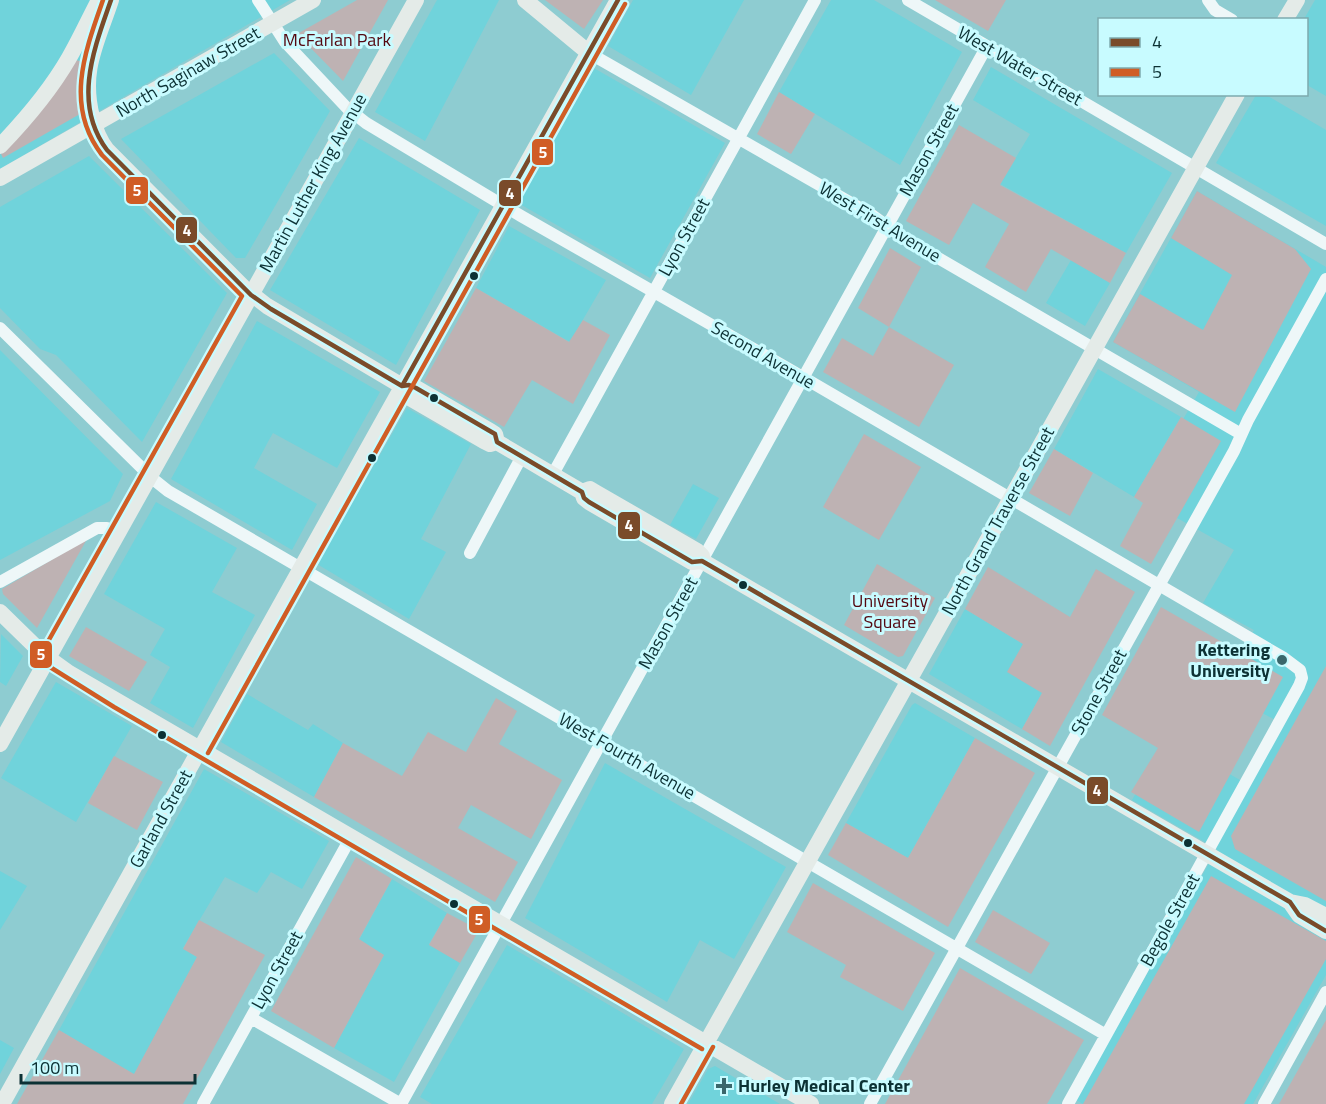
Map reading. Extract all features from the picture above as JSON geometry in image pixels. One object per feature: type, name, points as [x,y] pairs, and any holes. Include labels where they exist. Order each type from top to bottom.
[{"type":"street","points":[[0,146],[23,122],[54,82],[77,44],[99,0]]},
{"type":"street","points":[[111,0],[95,42],[88,70],[88,102],[100,140],[107,150],[251,294],[271,309],[402,387],[413,387],[481,425],[495,434],[497,442],[582,492],[588,489],[595,492],[697,551],[702,556],[702,561],[1206,854],[1290,902],[1305,905],[1326,916]]},
{"type":"street","name":"Second Avenue","points":[[258,0],[288,46],[353,113],[371,127],[1284,658],[1297,666],[1301,672]]},
{"type":"street","name":"North Saginaw Street","points":[[0,178],[313,0]]},
{"type":"street","name":"Martin Luther King Avenue","points":[[0,744],[416,0]]},
{"type":"street","name":"West First Avenue","points":[[525,0],[589,53],[872,215],[898,235],[1241,434]]},
{"type":"street","name":"Garland Street","points":[[2,1104],[302,568],[502,204],[618,0]]},
{"type":"street","name":"Lyon Street","points":[[553,474],[815,0]]},
{"type":"street","name":"West Water Street","points":[[908,0],[1326,244]]},
{"type":"street","points":[[1208,0],[1215,9],[1229,18]]},
{"type":"street","points":[[1287,18],[1297,0]]},
{"type":"street","name":"Mason Street","points":[[401,1104],[987,46]]},
{"type":"street","name":"North Grand Traverse Street","points":[[672,1104],[1237,96]]},
{"type":"street","name":"Stone Street","points":[[870,1104],[1234,451],[1241,434],[1326,279]]},
{"type":"street","name":"West Fourth Avenue","points":[[0,328],[150,476],[168,490],[1106,1035]]},
{"type":"street","points":[[470,553],[522,456]]},
{"type":"street","points":[[0,582],[93,530],[104,527],[118,533]]},
{"type":"street","points":[[0,612],[48,658],[351,837],[812,1104]]},
{"type":"street","name":"Begole Street","points":[[1068,1104],[1301,683],[1301,672]]},
{"type":"street","name":"Lyon Street","points":[[203,1104],[351,837]]},
{"type":"street","points":[[1290,902],[1299,915],[1326,931]]},
{"type":"street","points":[[1264,1104],[1326,992]]},
{"type":"street","points":[[251,1018],[401,1104]]},
{"type":"shaded area","points":[[0,0],[290,0],[0,169]]},
{"type":"shaded area","points":[[437,0],[499,0],[425,141],[375,112]]},
{"type":"shaded area","points":[[633,0],[744,0],[691,95],[608,46]]},
{"type":"shaded area","points":[[831,0],[874,0],[962,52],[900,165],[779,92]]},
{"type":"shaded area","points":[[1315,0],[1326,0],[1326,96],[1308,86],[1308,18],[1305,18]]},
{"type":"shaded area","points":[[274,53],[330,111],[245,258],[236,258],[121,139]]},
{"type":"shaded area","points":[[592,67],[725,143],[650,278],[518,203]]},
{"type":"shaded area","points":[[991,67],[1172,173],[1126,253],[1000,184],[1030,134],[973,100]]},
{"type":"shaded area","points":[[1255,96],[1268,96],[1326,130],[1326,226],[1216,163]]},
{"type":"shaded area","points":[[359,138],[480,210],[396,365],[270,290]]},
{"type":"shaded area","points":[[89,156],[227,293],[142,442],[56,355],[40,349],[0,308],[0,207]]},
{"type":"shaded area","name":"Kettering University","points":[[1197,191],[1326,267],[1326,975],[1253,1104],[1083,1104],[1076,1100],[1217,849],[1132,800],[1167,739],[1249,785],[1283,724],[1221,691],[1254,630],[1203,603],[1234,550],[1138,496],[1199,392],[1113,342]]},
{"type":"shaded area","points":[[509,226],[606,280],[570,342],[476,288]]},
{"type":"shaded area","points":[[1071,260],[1110,283],[1085,326],[1046,303]]},
{"type":"shaded area","points":[[257,321],[380,392],[337,468],[273,433],[269,440],[254,468],[317,504],[292,550],[171,479]]},
{"type":"shaded area","points":[[0,350],[123,474],[110,501],[0,560]]},
{"type":"shaded area","points":[[1098,369],[1181,417],[1134,497],[1054,449]]},
{"type":"shaded area","points":[[407,408],[471,444],[421,539],[446,552],[409,619],[317,564]]},
{"type":"shaded area","points":[[693,484],[719,498],[696,539],[670,525]]},
{"type":"shaded area","points":[[156,502],[237,548],[212,592],[255,615],[193,728],[150,703],[170,667],[150,655],[165,629],[104,594]]},
{"type":"shaded area","points":[[965,609],[1023,644],[1042,693],[1022,729],[929,674]]},
{"type":"shaded area","points":[[1,634],[23,656],[6,686],[0,682]]},
{"type":"shaded area","points":[[56,682],[132,726],[76,822],[1,778]]},
{"type":"shaded area","points":[[247,694],[308,730],[313,724],[343,743],[314,797],[221,742]]},
{"type":"shaded area","points":[[915,703],[975,738],[908,858],[846,823]]},
{"type":"shaded area","points":[[605,763],[786,867],[734,959],[700,940],[667,1002],[525,918]]},
{"type":"shaded area","points":[[204,769],[329,841],[302,889],[271,872],[257,893],[225,877],[183,948],[197,957],[134,1075],[59,1030]]},
{"type":"shaded area","points":[[0,871],[27,886],[0,930]]},
{"type":"shaded area","points":[[392,879],[447,913],[429,944],[460,963],[394,1082],[334,1048],[384,955],[359,940]]},
{"type":"shaded area","points":[[507,945],[684,1049],[652,1104],[432,1104],[420,1097]]},
{"type":"shaded area","points":[[0,1040],[14,1048],[0,1074]]},
{"type":"shaded area","name":"Hurley Medical Center","points":[[715,1066],[780,1104],[688,1104],[708,1069]]},
{"type":"green space","name":"McFarlan Park","points":[[357,0],[388,0],[343,81],[297,34]]},
{"type":"green space","points":[[545,0],[603,0],[584,29]]},
{"type":"green space","points":[[935,0],[1006,0],[988,31]]},
{"type":"green space","points":[[76,60],[80,61],[80,114],[3,158],[1,154],[34,119]]},
{"type":"green space","points":[[779,92],[815,114],[791,154],[757,134]]},
{"type":"green space","points":[[959,125],[1016,158],[1000,185],[1126,253],[1110,283],[1051,249],[1026,292],[985,267],[1009,224],[973,203],[949,245],[906,221]]},
{"type":"green space","points":[[1197,191],[1295,249],[1311,269],[1235,412],[1113,342],[1140,294],[1203,330],[1232,275],[1171,238]]},
{"type":"green space","points":[[890,248],[921,267],[889,327],[858,308]]},
{"type":"green space","points":[[476,288],[569,342],[583,320],[610,335],[573,404],[532,380],[504,427],[424,381]]},
{"type":"green space","points":[[889,327],[954,365],[919,427],[823,372],[842,338],[873,356]]},
{"type":"green space","points":[[1181,417],[1221,441],[1151,564],[1120,546],[1143,503],[1134,497]]},
{"type":"green space","points":[[864,434],[921,467],[879,540],[823,507]]},
{"type":"green space","points":[[1054,449],[1093,473],[1070,516],[1029,493]]},
{"type":"green space","points":[[87,539],[37,628],[3,594],[2,589]]},
{"type":"green space","name":"University Square","points":[[877,564],[935,598],[903,656],[898,657],[844,625]]},
{"type":"green space","points":[[988,567],[1070,617],[1096,569],[1135,592],[1050,746],[1022,729],[1042,693],[1007,672],[1023,644],[965,609]]},
{"type":"green space","points":[[1161,607],[1283,677],[1199,832],[1131,792],[1158,748],[1102,715]]},
{"type":"green space","points":[[86,627],[147,662],[129,691],[69,656]]},
{"type":"green space","points":[[1326,666],[1326,901],[1235,849],[1231,836]]},
{"type":"green space","points":[[496,698],[517,711],[499,744],[562,780],[531,839],[471,805],[458,828],[518,862],[495,902],[314,797],[343,743],[402,776],[428,732],[466,752]]},
{"type":"green space","points":[[975,738],[1035,773],[948,927],[828,855],[846,823],[908,858]]},
{"type":"green space","points":[[114,756],[163,782],[137,830],[88,803]]},
{"type":"green space","points":[[356,857],[392,879],[359,939],[384,955],[334,1048],[271,1011]]},
{"type":"green space","points":[[1211,876],[1326,941],[1326,959],[1244,1104],[1083,1104]]},
{"type":"green space","points":[[813,883],[935,953],[903,1011],[840,977],[846,965],[787,932]]},
{"type":"green space","points":[[993,910],[1050,943],[1031,974],[975,942]]},
{"type":"green space","points":[[447,913],[479,930],[460,963],[429,945]]},
{"type":"green space","points":[[199,920],[265,955],[183,1104],[17,1104],[59,1030],[134,1074],[197,957],[183,949]]},
{"type":"green space","points":[[960,968],[1084,1040],[1047,1104],[885,1104]]},
{"type":"green space","points":[[1326,1020],[1326,1104],[1279,1104]]},
{"type":"transit line","name":"5","points":[[103,0],[90,39],[82,78],[81,98],[90,136],[102,155],[242,296],[41,654],[42,662],[114,707],[702,1049]]},
{"type":"transit line","name":"4","points":[[111,0],[98,38],[90,76],[88,95],[90,114],[96,132],[107,150],[251,295],[402,386],[409,385],[416,388],[495,434],[497,442],[582,492],[584,498],[589,502],[692,562],[702,561],[1290,902],[1299,915],[1326,931]]},
{"type":"transit line","name":"4","points":[[402,386],[618,0]]},
{"type":"transit line","name":"5","points":[[208,753],[625,4]]},
{"type":"transit line","name":"5","points":[[681,1104],[713,1047]]},
{"type":"place","name":"Kettering University","points":[[1282,660]]},
{"type":"place","name":"Hurley Medical Center","points":[[724,1086]]}]
